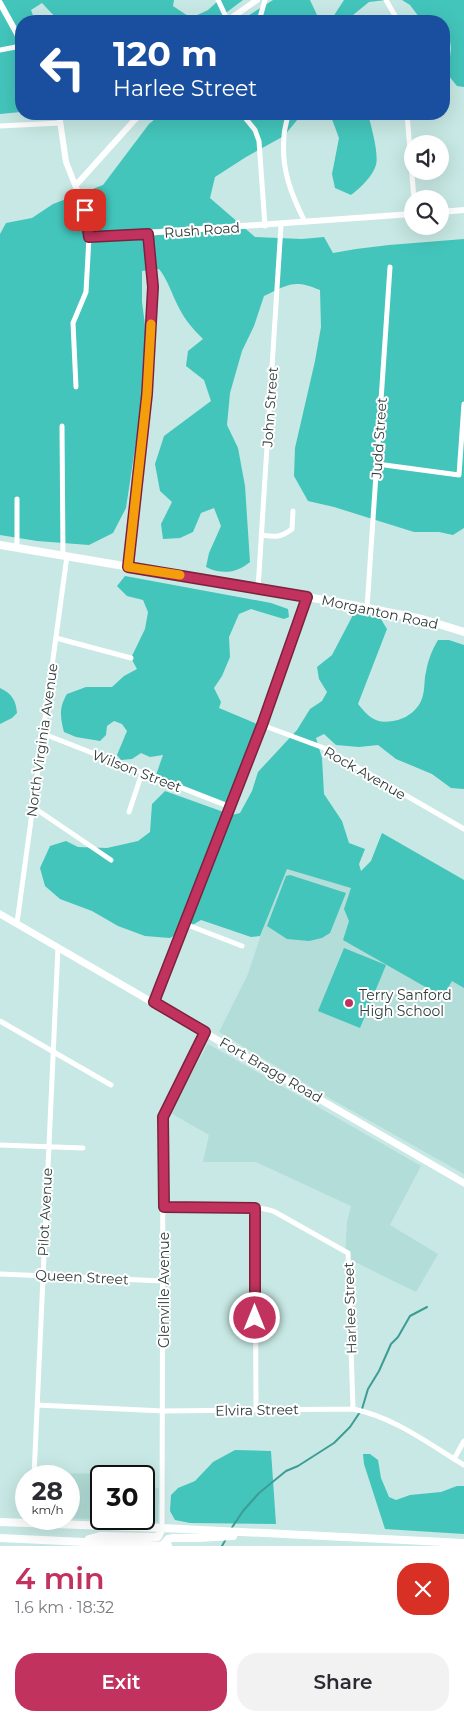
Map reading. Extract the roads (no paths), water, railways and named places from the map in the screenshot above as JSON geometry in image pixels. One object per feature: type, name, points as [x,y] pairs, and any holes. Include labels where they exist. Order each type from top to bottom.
[{"type":"main road","name":"Morganton Road","points":[[0,546],[367,608],[422,619],[464,632]]},
{"type":"main road","name":"Fort Bragg Road","points":[[0,914],[464,1183]]},
{"type":"main road","points":[[0,1522],[15,1522]]},
{"type":"main road","points":[[80,1524],[464,1542]]},
{"type":"main road","points":[[79,1541],[100,1536],[158,1537],[162,1528]]},
{"type":"main road","points":[[162,1546],[173,1538],[265,1533]]},
{"type":"main road","points":[[0,1538],[31,1543],[79,1541],[168,1546]]},
{"type":"street","points":[[218,0],[225,15]]},
{"type":"street","points":[[236,15],[257,0]]},
{"type":"street","points":[[261,15],[265,0]]},
{"type":"street","points":[[386,0],[395,15]]},
{"type":"street","points":[[0,3],[15,30]]},
{"type":"street","points":[[0,50],[15,47]]},
{"type":"street","points":[[60,120],[66,162],[85,210],[89,237],[86,292],[73,323],[76,387]]},
{"type":"street","points":[[76,185],[135,120]]},
{"type":"street","points":[[247,120],[255,130],[259,141],[265,226]]},
{"type":"street","points":[[287,120],[284,136],[284,166],[288,187],[305,222]]},
{"type":"street","points":[[408,120],[413,190]]},
{"type":"street","points":[[0,126],[60,123]]},
{"type":"street","points":[[449,211],[464,210]]},
{"type":"street","name":"Rush Road","points":[[89,237],[265,226],[404,215]]},
{"type":"street","name":"John Street","points":[[258,589],[281,224]]},
{"type":"street","points":[[128,567],[147,394],[153,287],[148,234]]},
{"type":"street","name":"Judd Street","points":[[367,608],[390,267]]},
{"type":"street","points":[[377,464],[459,476],[464,404]]},
{"type":"street","name":"North Virginia Avenue","points":[[17,923],[44,734],[65,556],[62,426]]},
{"type":"street","points":[[17,499],[17,548]]},
{"type":"street","points":[[261,535],[283,535],[292,529],[293,511]]},
{"type":"street","points":[[154,1002],[262,725],[307,597]]},
{"type":"street","points":[[56,638],[132,658]]},
{"type":"street","name":"Rock Avenue","points":[[262,725],[324,748],[464,829]]},
{"type":"street","name":"Wilson Street","points":[[44,734],[230,807]]},
{"type":"street","points":[[129,812],[142,773]]},
{"type":"street","points":[[33,807],[111,860]]},
{"type":"street","points":[[184,924],[242,946]]},
{"type":"street","name":"Pilot Avenue","points":[[34,1465],[58,947]]},
{"type":"street","points":[[0,1021],[111,1085]]},
{"type":"street","name":"Glenville Avenue","points":[[162,1528],[163,1117],[205,1032]]},
{"type":"street","points":[[0,1145],[82,1148]]},
{"type":"street","name":"Harlee Street","points":[[164,1207],[255,1208],[275,1212],[348,1253],[354,1410]]},
{"type":"street","points":[[255,1208],[256,1410]]},
{"type":"street","name":"Queen Street","points":[[0,1274],[164,1281]]},
{"type":"street","name":"Elvira Street","points":[[37,1405],[163,1411],[354,1410],[383,1418],[464,1465]]},
{"type":"street","points":[[454,1459],[464,1441]]},
{"type":"waterway","points":[[231,1529],[243,1511],[259,1493],[286,1471],[298,1466],[334,1443],[350,1427],[362,1409],[368,1389],[379,1371],[391,1344],[398,1337],[410,1316],[427,1307]]},
{"type":"waterway","points":[[222,1546],[226,1539]]},
{"type":"place","name":"Terry Sanford High School","points":[[349,1003]]}]
